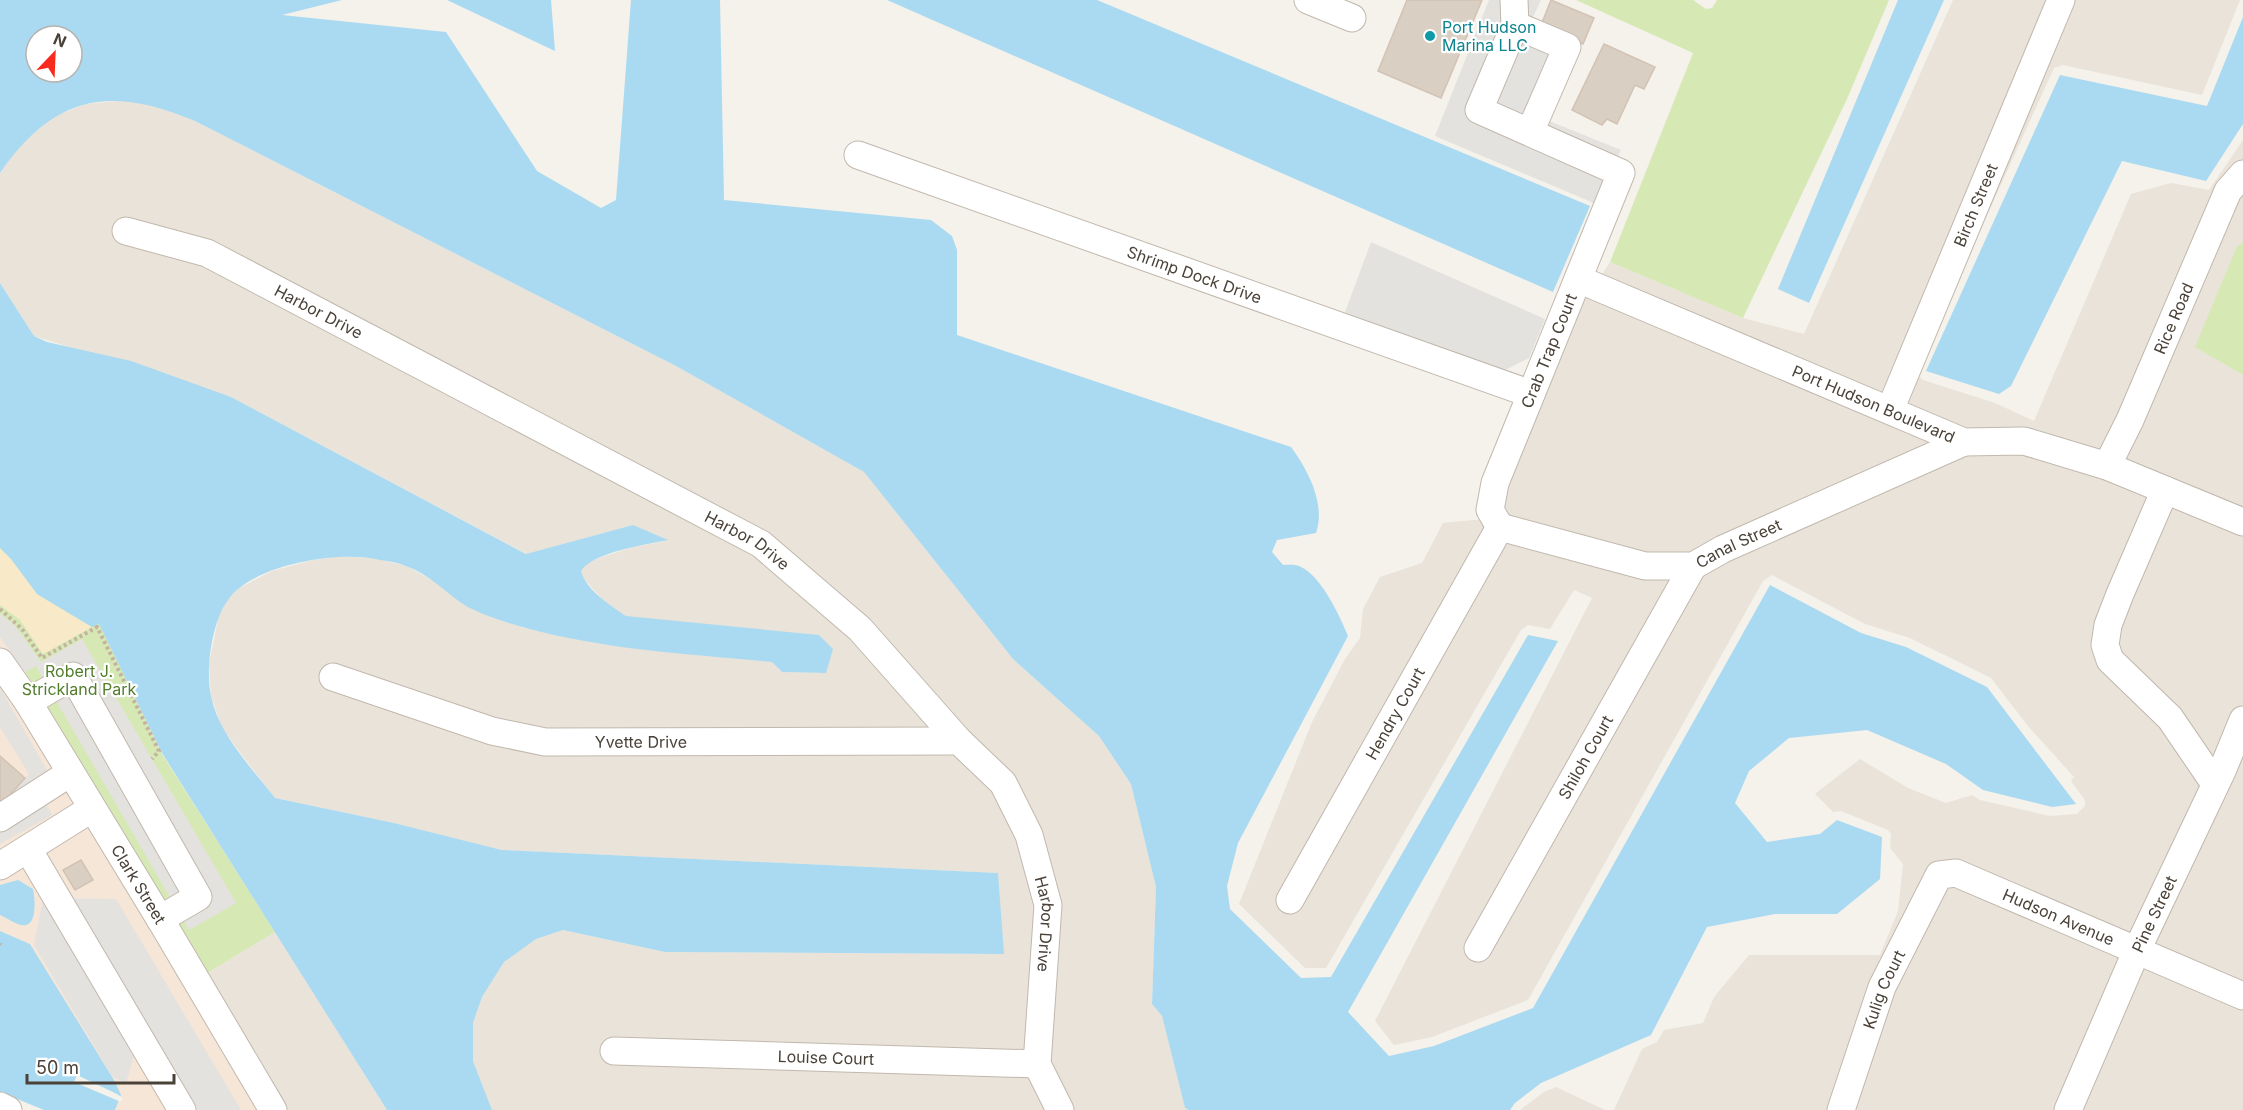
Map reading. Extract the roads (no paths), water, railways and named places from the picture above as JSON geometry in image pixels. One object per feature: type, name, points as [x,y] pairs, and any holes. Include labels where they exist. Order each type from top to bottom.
[{"type":"street","points":[[1308,0],[1352,18]]},
{"type":"street","name":"Birch Street","points":[[1890,410],[2061,0]]},
{"type":"street","points":[[1514,12],[1567,46],[1530,132],[1479,110],[1514,12]]},
{"type":"street","name":"Crab Trap Court","points":[[1500,527],[1490,510],[1495,483],[1621,172],[1530,132]]},
{"type":"street","name":"Shrimp Dock Drive","points":[[858,155],[1531,394]]},
{"type":"street","name":"Rice Road","points":[[2108,466],[2229,191],[2243,174]]},
{"type":"street","name":"Harbor Drive","points":[[126,231],[207,253],[761,544],[860,629],[959,741],[1003,783],[1029,835],[1048,905],[1037,1064]]},
{"type":"street","name":"Port Hudson Boulevard","points":[[1578,279],[1964,442],[2024,441],[2108,466],[2243,522]]},
{"type":"street","name":"Canal Street","points":[[1500,527],[1645,566],[1693,566],[1723,549],[1964,442]]},
{"type":"street","points":[[2165,490],[2116,604],[2108,625],[2105,645],[2110,660],[2170,718],[2215,784]]},
{"type":"street","name":"Hendry Court","points":[[1290,900],[1500,527]]},
{"type":"street","name":"Shiloh Court","points":[[1478,948],[1693,566]]},
{"type":"street","name":"Clark Street","points":[[0,662],[28,702],[273,1110]]},
{"type":"street","points":[[28,702],[73,676],[198,897],[160,919]]},
{"type":"street","name":"Yvette Drive","points":[[333,677],[492,731],[545,742],[959,741]]},
{"type":"street","name":"Pine Street","points":[[2068,1110],[2136,952],[2243,720]]},
{"type":"street","points":[[0,818],[70,773]]},
{"type":"street","points":[[0,866],[91,809]]},
{"type":"street","points":[[28,849],[182,1110]]},
{"type":"street","name":"Hudson Avenue","points":[[1939,875],[1956,873],[2243,996]]},
{"type":"street","name":"Kulig Court","points":[[1841,1110],[1881,987],[1939,875]]},
{"type":"street","name":"Louise Court","points":[[614,1051],[1037,1064]]},
{"type":"street","points":[[1037,1064],[1060,1110]]},
{"type":"street","points":[[0,1106],[8,1110]]},
{"type":"water","points":[[0,0],[342,0],[282,15],[446,32],[537,171],[601,208],[616,200],[631,0],[720,0],[724,200],[931,220],[952,236],[957,250],[957,335],[1291,447],[1303,466],[1317,499],[1319,511],[1316,533],[1277,540],[1272,552],[1283,565],[1299,566],[1316,579],[1335,608],[1348,636],[1238,843],[1227,886],[1230,909],[1301,978],[1331,977],[1528,635],[1558,641],[1348,1012],[1389,1056],[1434,1046],[1533,1008],[1770,585],[1861,633],[1906,647],[1987,687],[2076,804],[2052,807],[1983,790],[1946,764],[1867,730],[1789,738],[1749,771],[1735,803],[1767,842],[1820,834],[1837,820],[1882,837],[1880,879],[1837,914],[1775,914],[1707,927],[1651,1035],[1541,1083],[1515,1103],[1510,1110],[1189,1110],[1185,1108],[1162,1016],[1152,1004],[1156,887],[1131,784],[1099,736],[1013,659],[864,472],[676,366],[195,121],[136,103],[110,101],[86,104],[63,113],[41,127],[20,147],[0,173]]},
{"type":"water","points":[[447,0],[551,0],[555,51]]},
{"type":"water","points":[[887,0],[1097,0],[1590,206],[1553,292]]},
{"type":"water","points":[[1898,0],[1944,0],[1809,303],[1778,289]]},
{"type":"water","points":[[2243,17],[2243,124],[2206,181],[2122,161],[2011,386],[1999,394],[1926,371],[2060,75],[2207,106]]},
{"type":"water","points":[[0,283],[34,336],[47,342],[131,361],[231,397],[526,554],[633,525],[668,540],[608,554],[587,564],[581,571],[593,591],[626,616],[819,635],[833,649],[826,673],[782,672],[772,662],[617,646],[526,628],[480,613],[466,606],[414,569],[399,564],[358,557],[318,559],[296,563],[256,578],[240,588],[222,609],[211,646],[209,685],[215,710],[228,737],[275,798],[394,823],[502,850],[998,873],[1004,954],[665,952],[563,930],[536,939],[504,962],[482,997],[473,1023],[473,1061],[492,1110],[387,1110],[162,753],[99,624],[92,627],[37,594],[0,548]]},
{"type":"water","points":[[18,880],[33,889],[34,912],[31,922],[27,925],[0,915],[0,885]]},
{"type":"water","points":[[0,931],[30,944],[114,1080],[121,1095],[115,1110],[44,1110],[0,1092]]},
{"type":"place","name":"Port Hudson Marina LLC","points":[[1430,36]]},
{"type":"park label","name":"Robert J. Strickland Park","points":[[79,680]]}]
